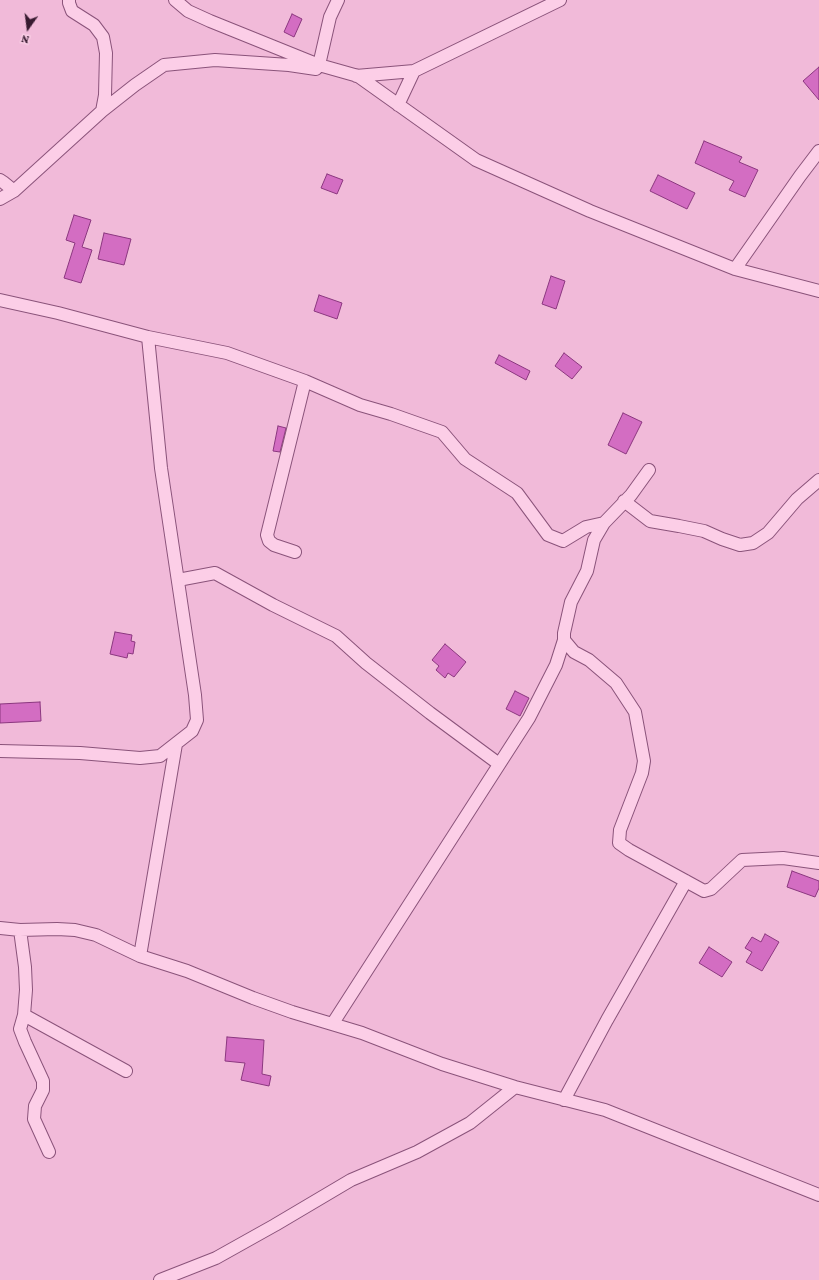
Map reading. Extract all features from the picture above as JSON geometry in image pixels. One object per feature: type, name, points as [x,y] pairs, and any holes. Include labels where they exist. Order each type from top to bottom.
[{"type":"street","points":[[69,0],[72,11],[94,25],[103,37],[106,53],[105,95],[102,111]]},
{"type":"street","points":[[175,0],[188,11],[210,21],[319,65],[358,76],[476,160],[590,211],[734,269],[819,291]]},
{"type":"street","points":[[319,65],[330,17],[338,0]]},
{"type":"street","points":[[0,199],[14,191],[102,111],[135,85],[164,65],[215,60],[289,65],[358,76],[414,70],[560,0]]},
{"type":"street","points":[[398,105],[414,70]]},
{"type":"street","points":[[734,269],[819,151]]},
{"type":"street","points":[[0,180],[14,191]]},
{"type":"street","points":[[0,300],[58,313],[148,337],[228,353],[305,381],[360,405],[442,432],[465,459],[517,494],[548,535],[563,541],[586,527],[604,523]]},
{"type":"street","points":[[0,751],[80,752],[140,758],[160,756],[192,731],[197,720],[195,695],[161,468],[148,337]]},
{"type":"street","points":[[295,552],[274,545],[269,541],[267,535],[305,381]]},
{"type":"street","points":[[332,1023],[529,718],[556,665],[564,640],[564,633],[571,602],[587,571],[594,540],[604,523],[631,495],[649,470]]},
{"type":"street","points":[[624,501],[650,521],[704,531],[740,545],[753,543],[768,533],[797,499],[819,480]]},
{"type":"street","points":[[586,527],[594,540]]},
{"type":"street","points":[[178,580],[215,573],[273,605],[336,636],[366,663],[499,764]]},
{"type":"street","points":[[564,640],[574,652],[589,660],[616,684],[635,712],[644,762],[642,773],[620,830],[620,843],[629,850],[704,891],[711,889],[742,860],[783,858],[819,863]]},
{"type":"street","points":[[140,956],[176,744]]},
{"type":"street","points":[[564,1100],[607,1020],[686,881]]},
{"type":"street","points":[[0,928],[20,930],[75,930],[96,935],[140,956],[187,972],[292,1012],[362,1033],[442,1064],[515,1087],[605,1110],[819,1195]]},
{"type":"street","points":[[20,930],[25,967],[26,990],[24,1015],[20,1029],[43,1081],[43,1090],[35,1106],[34,1119],[48,1152]]},
{"type":"street","points":[[24,1015],[126,1071]]},
{"type":"street","points":[[160,1280],[216,1258],[351,1180],[423,1149],[470,1123],[515,1087]]},
{"type":"building","points":[[292,14],[302,19],[294,37],[284,32]]},
{"type":"building","points":[[819,67],[819,100],[803,81]]},
{"type":"building","points":[[704,141],[742,157],[739,162],[758,170],[745,197],[729,190],[734,181],[695,163]]},
{"type":"building","points":[[327,174],[343,180],[337,194],[321,188]]},
{"type":"building","points":[[658,175],[695,193],[687,209],[650,191]]},
{"type":"building","points":[[74,215],[91,220],[82,247],[92,250],[81,283],[64,278],[75,243],[66,240]]},
{"type":"building","points":[[104,233],[131,239],[124,265],[98,259]]},
{"type":"building","points":[[551,276],[565,281],[556,309],[542,304]]},
{"type":"building","points":[[319,295],[342,303],[337,319],[314,311]]},
{"type":"building","points":[[564,353],[582,367],[572,379],[555,366]]},
{"type":"building","points":[[499,355],[530,371],[526,380],[495,363]]},
{"type":"building","points":[[623,413],[642,422],[626,454],[608,445]]},
{"type":"building","points":[[278,426],[286,428],[280,452],[273,451]]},
{"type":"building","points":[[115,632],[132,635],[131,641],[135,642],[133,654],[128,653],[127,658],[110,654]]},
{"type":"building","points":[[445,644],[466,662],[454,677],[448,673],[445,678],[436,670],[439,666],[432,660]]},
{"type":"building","points":[[515,691],[529,698],[520,716],[506,709]]},
{"type":"building","points":[[40,702],[41,721],[0,723],[0,704]]},
{"type":"building","points":[[792,871],[819,881],[819,888],[815,897],[787,887]]},
{"type":"building","points":[[765,934],[779,942],[762,971],[746,962],[752,952],[745,948],[752,937],[761,942]]},
{"type":"building","points":[[709,947],[732,962],[722,977],[699,963]]},
{"type":"building","points":[[227,1037],[264,1040],[262,1074],[271,1076],[269,1086],[241,1080],[245,1063],[225,1061]]}]
